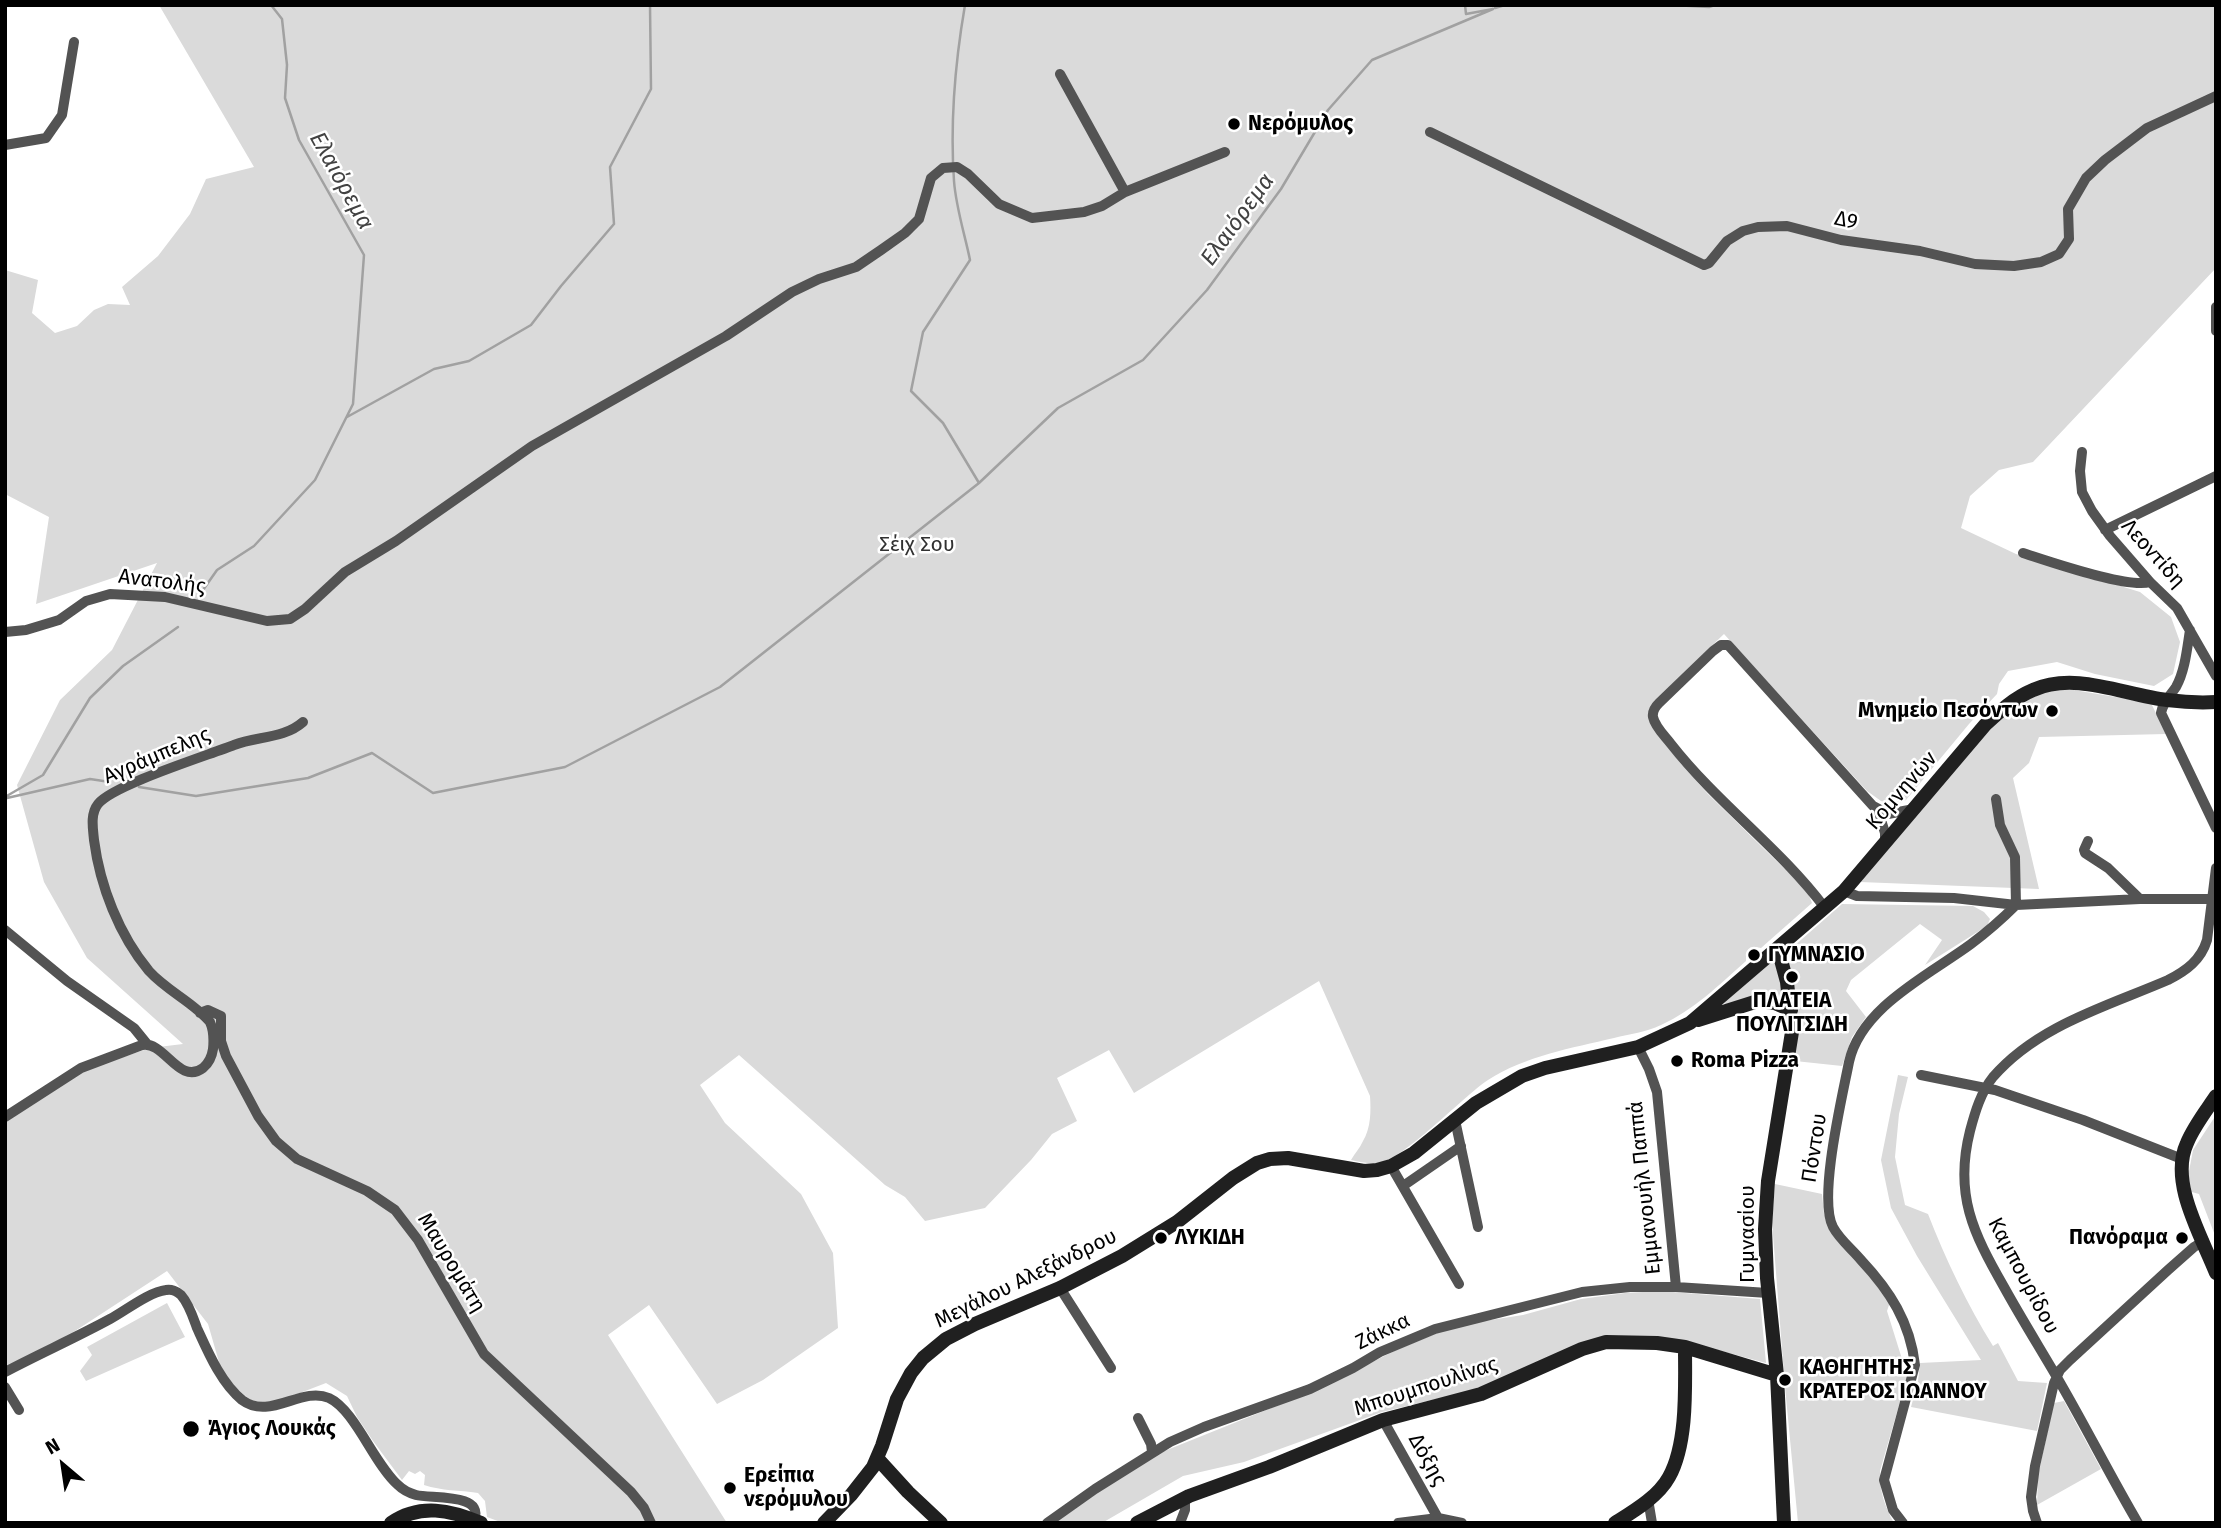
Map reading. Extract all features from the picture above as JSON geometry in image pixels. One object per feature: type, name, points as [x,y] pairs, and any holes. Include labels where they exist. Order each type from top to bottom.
[{"type":"main road","name":"Κομνηνών","points":[[1825,908],[1844,891],[1916,809],[1985,725],[2004,707],[2035,689],[2072,683],[2166,700],[2216,702]]},
{"type":"main road","name":"Μεγάλου Αλεξάνδρου","points":[[824,1523],[860,1484],[877,1458],[900,1393],[915,1368],[946,1339],[1060,1288],[1122,1256],[1168,1228],[1233,1178],[1264,1161],[1288,1158],[1364,1171],[1391,1166],[1414,1153],[1476,1103],[1522,1076],[1545,1068],[1638,1047],[1690,1023],[1825,908]]},
{"type":"main road","name":"Γυμνασίου","points":[[1778,949],[1786,975],[1791,1010],[1790,1049],[1766,1200],[1765,1240],[1777,1375],[1784,1523]]},
{"type":"main road","points":[[1690,1023],[1758,1001],[1775,1003],[1791,1010]]},
{"type":"main road","points":[[2216,1096],[2194,1129],[2182,1159],[2182,1187],[2216,1273]]},
{"type":"main road","name":"Μπουμπουλίνας","points":[[1137,1523],[1185,1497],[1269,1467],[1383,1420],[1481,1394],[1583,1349],[1606,1342],[1657,1343],[1685,1347],[1777,1375]]},
{"type":"main road","points":[[1615,1523],[1648,1499],[1669,1477],[1678,1447],[1685,1396],[1685,1347]]},
{"type":"main road","points":[[877,1458],[941,1523]]},
{"type":"main road","points":[[391,1523],[410,1513],[432,1509],[478,1521]]},
{"type":"street","points":[[5,145],[46,138],[62,115],[74,42]]},
{"type":"street","points":[[1059,74],[1125,192],[1225,152]]},
{"type":"street","name":"Δ9","points":[[1430,132],[1704,265],[1709,263],[1727,241],[1743,231],[1758,227],[1787,226],[1841,240],[1920,251],[1975,264],[2014,266],[2041,262],[2059,254],[2068,239],[2068,209],[2086,178],[2105,160],[2147,128],[2216,96]]},
{"type":"street","name":"Ανατολής","points":[[5,632],[26,630],[59,620],[86,601],[110,594],[165,597],[261,620],[289,619],[300,613],[345,572],[396,541],[532,446],[733,332],[792,292],[819,279],[856,267],[873,256],[905,233],[919,219],[931,178],[943,168],[957,167],[999,204],[1032,218],[1084,212],[1102,206],[1125,192]]},
{"type":"street","points":[[2215,311],[2216,331]]},
{"type":"street","name":"Λεοντίδη","points":[[2082,452],[2082,492],[2092,512],[2150,582],[2177,608],[2216,676]]},
{"type":"street","points":[[2105,530],[2216,476]]},
{"type":"street","points":[[2023,553],[2119,580],[2142,584],[2150,582]]},
{"type":"street","points":[[2190,630],[2186,659],[2180,677],[2161,713],[2216,828]]},
{"type":"street","points":[[1825,908],[1811,890],[1691,769],[1659,728],[1654,720],[1653,710],[1713,651],[1721,645],[1728,645],[1867,801],[1888,814],[1916,809]]},
{"type":"street","name":"Αγράμπελης","points":[[147,1044],[186,1071],[195,1072],[208,1063],[212,1054],[214,1033],[210,1022],[152,974],[120,925],[98,865],[92,824],[94,810],[102,800],[136,782],[244,741],[286,733],[303,722]]},
{"type":"street","points":[[1996,799],[2000,825],[2015,857],[2016,905]]},
{"type":"street","points":[[1878,810],[1885,833],[1885,844]]},
{"type":"street","points":[[2088,841],[2085,853],[2108,868],[2140,899]]},
{"type":"street","name":"Καμπουρίδου","points":[[2138,1523],[1982,1248],[1971,1220],[1965,1183],[1965,1158],[1973,1122],[1986,1087],[2016,1056],[2055,1029],[2190,967],[2205,947],[2216,867]]},
{"type":"street","points":[[1844,891],[1857,896],[1954,898],[2016,905],[2140,899],[2213,899]]},
{"type":"street","name":"Πόντου","points":[[1903,1523],[1893,1510],[1884,1480],[1914,1364],[1913,1346],[1895,1302],[1871,1270],[1837,1234],[1829,1220],[1826,1192],[1849,1062],[1854,1044],[1871,1020],[1910,986],[1983,935],[2016,905]]},
{"type":"street","points":[[5,930],[67,981],[136,1029],[147,1044],[86,1066],[5,1117]]},
{"type":"street","name":"Μαυρομάτη","points":[[200,1013],[208,1010],[221,1016],[221,1041],[225,1054],[258,1116],[274,1138],[298,1159],[374,1195],[395,1210],[426,1253],[484,1354],[631,1492],[644,1507],[651,1523]]},
{"type":"street","name":"Εμμανουήλ Παππά","points":[[1638,1047],[1657,1092],[1676,1287]]},
{"type":"street","points":[[1921,1075],[1986,1087],[2083,1120],[2182,1159]]},
{"type":"street","points":[[1455,1120],[1478,1227]]},
{"type":"street","points":[[1403,1186],[1461,1146]]},
{"type":"street","points":[[1391,1166],[1460,1284]]},
{"type":"street","points":[[2037,1523],[2033,1511],[2033,1482],[2056,1376],[2119,1314],[2193,1247],[2204,1241]]},
{"type":"street","name":"Ζάκκα","points":[[1047,1523],[1152,1452],[1204,1427],[1310,1389],[1380,1352],[1435,1329],[1582,1292],[1630,1287],[1676,1287],[1768,1293]]},
{"type":"street","points":[[1060,1288],[1111,1368]]},
{"type":"street","points":[[5,1373],[151,1296],[166,1290],[176,1291],[189,1308],[229,1388],[240,1398],[248,1404],[270,1407],[320,1395],[333,1400],[350,1419],[386,1473],[404,1490],[415,1495],[467,1501],[475,1507],[478,1521]]},
{"type":"street","points":[[5,1387],[19,1410]]},
{"type":"street","points":[[1138,1418],[1151,1444],[1152,1452]]},
{"type":"street","name":"Δόξης","points":[[1383,1420],[1438,1518]]},
{"type":"street","points":[[1180,1523],[1185,1510],[1185,1497]]},
{"type":"street","points":[[1648,1499],[1653,1523]]},
{"type":"street","points":[[1398,1523],[1438,1518],[1462,1523]]},
{"type":"green space","name":"Σέιχ Σου","points":[[159,5],[2216,5],[2216,268],[2033,462],[1999,470],[1970,496],[1961,528],[2016,554],[2140,592],[2171,617],[2180,642],[2173,674],[2154,686],[2095,674],[2057,662],[2008,671],[1999,684],[1997,694],[1906,800],[1899,804],[1889,804],[1867,791],[1724,634],[1654,701],[1654,729],[1708,794],[1800,884],[1812,903],[1761,948],[1756,947],[1746,956],[1746,961],[1706,996],[1673,1019],[1644,1031],[1549,1054],[1502,1072],[1488,1080],[1403,1151],[1378,1163],[1351,1160],[1368,1131],[1370,1096],[1319,981],[1134,1093],[1109,1050],[1057,1078],[1077,1121],[1052,1134],[985,1208],[925,1221],[905,1197],[885,1185],[739,1055],[700,1085],[725,1123],[801,1194],[833,1253],[838,1328],[763,1380],[717,1404],[649,1305],[608,1335],[727,1523],[503,1523],[487,1517],[485,1501],[478,1493],[424,1485],[425,1475],[420,1471],[415,1474],[409,1471],[402,1480],[357,1417],[347,1396],[326,1383],[274,1403],[252,1401],[237,1389],[221,1369],[208,1324],[167,1271],[72,1333],[5,1367],[5,1122],[87,1069],[150,1048],[183,1044],[87,958],[44,882],[17,785],[60,700],[112,650],[157,563],[36,604],[49,517],[5,494],[5,270],[38,280],[32,313],[55,333],[77,326],[94,310],[108,304],[130,305],[122,287],[158,256],[190,214],[206,179],[254,167]]},
{"type":"green space","points":[[2052,690],[2074,690],[2151,703],[2166,734],[2039,737],[2029,763],[2013,778],[2039,889],[1860,882],[1982,738],[2014,705]]},
{"type":"green space","points":[[1842,904],[1973,906],[1990,919],[1987,926],[1925,965],[1942,940],[1920,924],[1851,980],[1846,991],[1866,1017],[1852,1037],[1842,1066],[1795,1061],[1798,1028],[1786,953]]},
{"type":"green space","points":[[1774,960],[1780,971],[1781,997],[1753,996],[1724,1005],[1725,1002]]},
{"type":"green space","points":[[1898,1075],[1908,1077],[1899,1114],[1895,1157],[1905,1205],[1928,1214],[1974,1314],[1993,1346],[1998,1343],[2018,1381],[2047,1383],[2037,1431],[1911,1407],[1920,1363],[1981,1360],[1891,1208],[1881,1160]]},
{"type":"green space","points":[[2216,1115],[2216,1238],[2199,1194],[2188,1191],[2186,1187],[2193,1150]]},
{"type":"green space","points":[[1775,1184],[1822,1194],[1827,1223],[1890,1302],[1887,1311],[1902,1359],[1912,1360],[1880,1471],[1883,1498],[1894,1523],[1798,1523],[1785,1387],[1789,1385],[1788,1376],[1784,1374],[1772,1222]]},
{"type":"green space","points":[[1660,1291],[1760,1299],[1766,1363],[1684,1341],[1619,1338],[1499,1384],[1382,1412],[1244,1462],[1183,1476],[1102,1523],[1049,1523],[1162,1452],[1321,1388],[1394,1351],[1442,1331],[1471,1323],[1523,1315],[1581,1299]]},
{"type":"green space","points":[[167,1303],[185,1337],[86,1381],[80,1371],[92,1355],[87,1347]]},
{"type":"green space","points":[[2064,1401],[2101,1469],[2037,1505],[2038,1475],[2054,1403]]},
{"type":"waterway","name":"Ελαιόρεμα","points":[[203,590],[217,570],[254,546],[315,480],[353,404],[364,255],[299,140],[285,98],[287,65],[282,19],[271,5]]},
{"type":"waterway","points":[[347,417],[434,369],[469,361],[531,325],[614,224],[610,167],[651,89],[650,5]]},
{"type":"waterway","points":[[139,787],[196,796],[308,778],[372,753],[433,793],[565,767],[720,687],[979,483],[943,423],[911,391],[923,332],[970,260],[957,201],[953,159],[954,93],[965,5]]},
{"type":"waterway","name":"Ελαιόρεμα","points":[[979,483],[1058,408],[1143,360],[1207,290],[1281,189],[1328,110],[1372,60],[1493,9],[1466,14],[1465,5]]},
{"type":"waterway","points":[[1495,8],[1505,5]]},
{"type":"waterway","points":[[1673,5],[1715,5]]},
{"type":"waterway","name":"Ελαιόρεμα","points":[[5,797],[43,775],[90,698],[123,666],[178,627]]},
{"type":"waterway","points":[[7,798],[90,779],[110,782]]},
{"type":"place","name":"Νερόμυλος","points":[[1234,124]]},
{"type":"place","name":"Μνημείο Πεσόντων","points":[[2052,711]]},
{"type":"place","name":"ΓΥΜΝΑΣΙΟ","points":[[1754,955]]},
{"type":"place","name":"ΠΛΑΤΕΙΑ ΠΟΥΛΙΤΣΙΔΗ","points":[[1792,977]]},
{"type":"place","name":"Roma Pizza","points":[[1677,1061]]},
{"type":"place","name":"ΛΥΚΙΔΗ","points":[[1161,1238]]},
{"type":"place","name":"Πανόραμα","points":[[2182,1238]]},
{"type":"place","name":"ΚΑΘΗΓΗΤΗΣ ΚΡΑΤΕΡΟΣ ΙΩΑΝΝΟΥ","points":[[1785,1380]]},
{"type":"place","name":"Άγιος Λουκάς","points":[[191,1429]]},
{"type":"place","name":"Ερείπια νερόμυλου","points":[[730,1488]]}]
